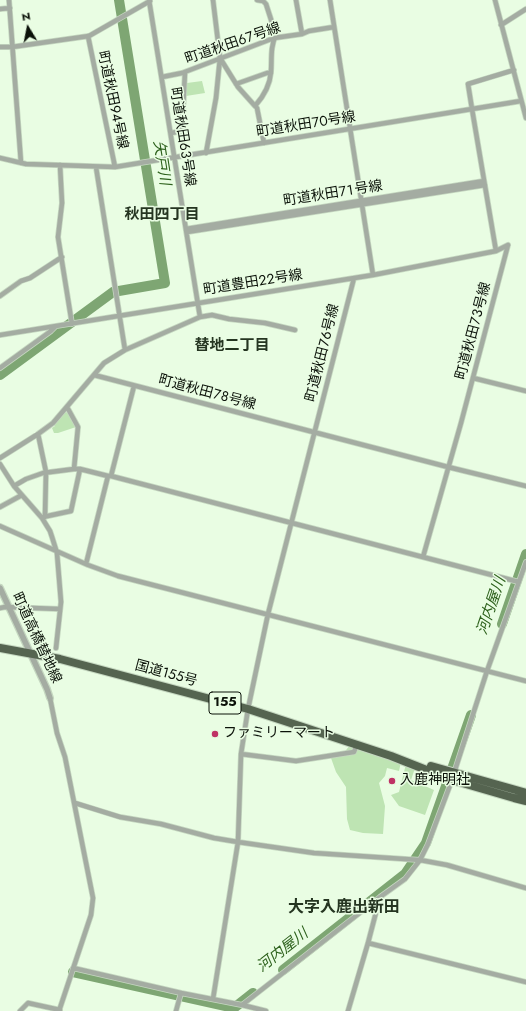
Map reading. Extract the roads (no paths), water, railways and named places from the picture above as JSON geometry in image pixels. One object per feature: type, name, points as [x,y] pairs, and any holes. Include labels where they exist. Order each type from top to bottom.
[{"type":"highway","name":"国道155号","points":[[0,648],[60,659],[248,709],[526,801]]},
{"type":"highway","name":"国道155号","points":[[453,776],[526,794]]},
{"type":"street","points":[[9,0],[22,163]]},
{"type":"street","points":[[0,47],[88,36],[150,0]]},
{"type":"street","name":"町道秋田６３号線","points":[[150,0],[200,317]]},
{"type":"street","points":[[206,153],[216,98],[220,58],[213,0]]},
{"type":"street","points":[[255,106],[268,87],[271,73],[272,43],[276,35],[266,4],[263,1],[256,0]]},
{"type":"street","points":[[296,0],[302,34]]},
{"type":"street","points":[[330,0],[373,275]]},
{"type":"street","points":[[495,0],[526,118]]},
{"type":"street","points":[[0,8],[10,8]]},
{"type":"street","points":[[501,25],[526,9]]},
{"type":"street","name":"町道秋田６７号線","points":[[162,76],[185,72],[274,38],[334,27]]},
{"type":"street","name":"町道秋田９４号線","points":[[88,36],[116,167]]},
{"type":"street","points":[[220,58],[236,84],[257,108],[264,143]]},
{"type":"street","points":[[496,251],[468,84],[514,70]]},
{"type":"street","points":[[171,133],[182,131],[185,72]]},
{"type":"street","points":[[236,84],[271,73]]},
{"type":"street","name":"町道秋田７０号線","points":[[0,158],[22,163],[116,167],[521,101]]},
{"type":"street","points":[[60,165],[62,203],[58,237],[72,324]]},
{"type":"street","points":[[96,167],[125,350]]},
{"type":"street","name":"町道秋田７１号線","points":[[186,230],[485,183]]},
{"type":"street","name":"町道豊田２２号線","points":[[0,335],[373,275],[496,251],[508,245]]},
{"type":"street","name":"町道秋田７３号線","points":[[423,557],[461,423],[508,245]]},
{"type":"street","points":[[0,296],[21,281],[30,278],[62,257]]},
{"type":"street","name":"町道秋田７６号線","points":[[213,999],[238,842],[242,754],[248,709],[268,614],[354,278]]},
{"type":"street","points":[[0,458],[53,423],[104,363],[125,350],[200,317],[212,316],[265,323],[295,330]]},
{"type":"street","points":[[0,368],[55,327]]},
{"type":"street","name":"町道秋田７８号線","points":[[94,375],[314,433],[526,486]]},
{"type":"street","points":[[473,378],[526,392]]},
{"type":"street","points":[[87,564],[134,386]]},
{"type":"street","points":[[68,407],[78,426],[74,469]]},
{"type":"street","points":[[38,434],[46,472],[43,518]]},
{"type":"street","points":[[0,464],[14,486],[43,518],[50,530],[57,553],[61,602],[56,648]]},
{"type":"street","points":[[43,518],[71,511],[80,469]]},
{"type":"street","points":[[14,486],[26,479],[46,472],[80,469],[291,522],[519,582]]},
{"type":"street","points":[[0,507],[22,495]]},
{"type":"street","points":[[0,526],[118,576],[526,681]]},
{"type":"street","points":[[242,1005],[404,879],[420,860],[428,844],[453,776],[487,671],[526,562]]},
{"type":"street","name":"町道高橋替地線","points":[[0,588],[47,688],[50,698]]},
{"type":"street","points":[[0,608],[60,609]]},
{"type":"street","points":[[20,1011],[28,1004],[59,1010],[91,915],[93,898],[75,803],[65,757],[57,733],[50,698]]},
{"type":"street","points":[[242,754],[296,761],[354,752],[357,744]]},
{"type":"street","points":[[75,803],[120,817],[161,824],[214,838],[314,853],[420,860],[447,865],[526,888]]},
{"type":"street","points":[[348,1011],[380,897]]},
{"type":"street","points":[[368,943],[526,982]]},
{"type":"street","points":[[73,968],[266,1011]]},
{"type":"street","points":[[176,1011],[181,993]]},
{"type":"waterway","name":"矢戸川","points":[[0,375],[113,292],[165,283],[119,0]]},
{"type":"waterway","name":"河内屋川","points":[[502,624],[526,554]]},
{"type":"waterway","name":"河内屋川","points":[[283,970],[405,874],[426,843],[471,715]]},
{"type":"waterway","name":"河内屋川","points":[[73,972],[234,1008],[253,993]]},
{"type":"place","name":"ファミリーマート","points":[[215,734]]},
{"type":"place","name":"入鹿神明社","points":[[392,781]]},
{"type":"district","name":"秋田四丁目","points":[[162,215]]},
{"type":"district","name":"替地二丁目","points":[[232,346]]},
{"type":"district","name":"大字入鹿出新田","points":[[344,908]]}]
